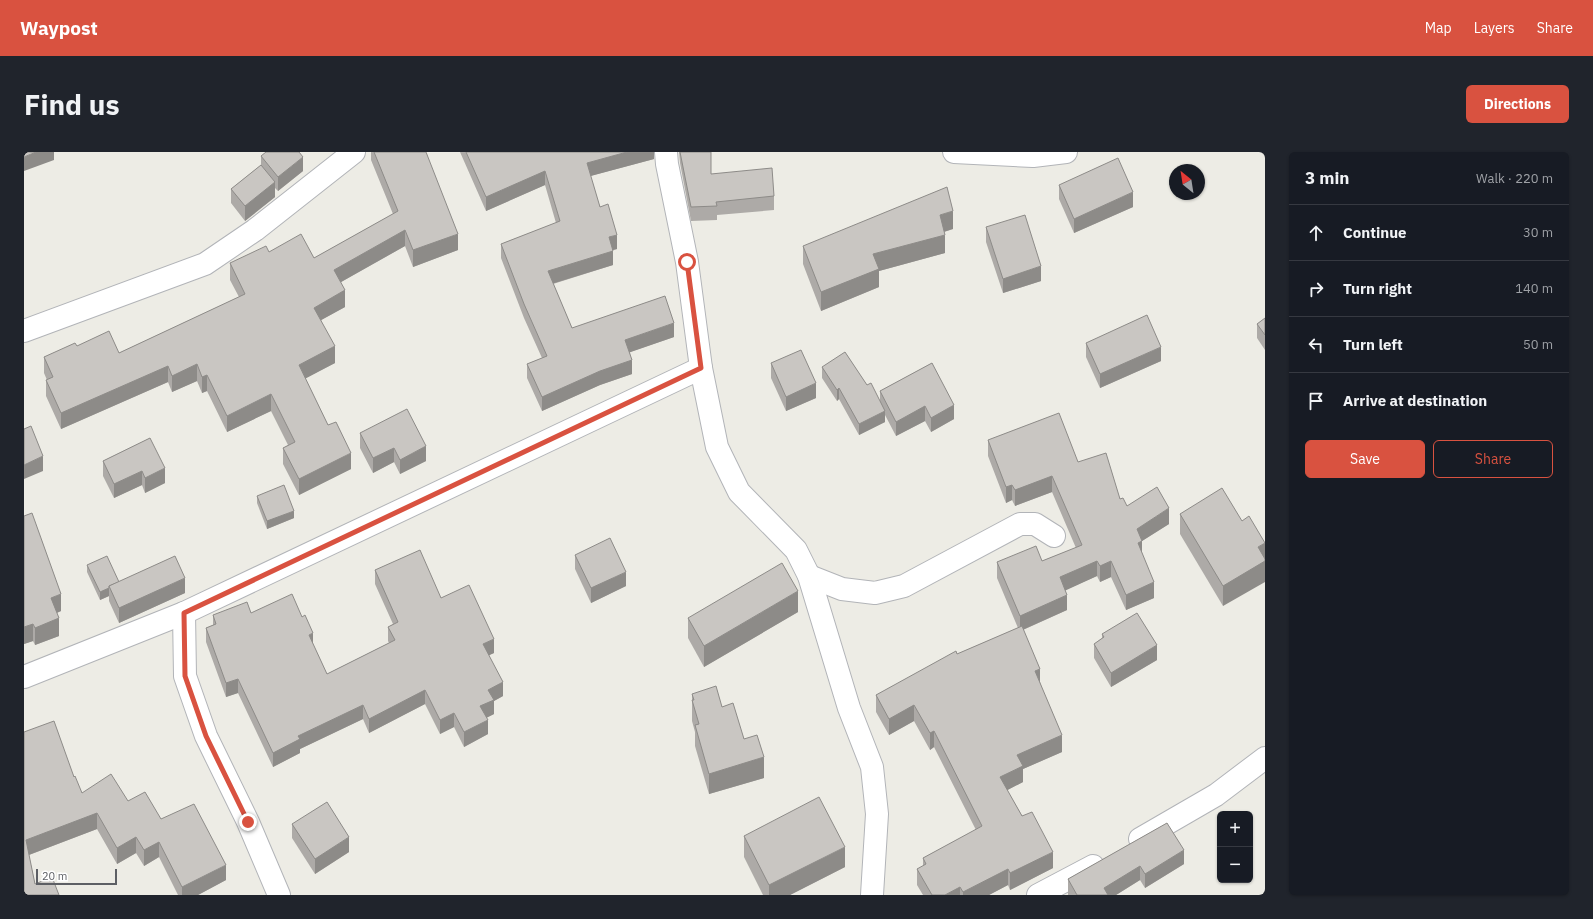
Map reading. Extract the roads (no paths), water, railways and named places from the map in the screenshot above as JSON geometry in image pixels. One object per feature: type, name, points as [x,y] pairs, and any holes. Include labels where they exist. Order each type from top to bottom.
[{"type":"street","points":[[24,331],[205,264],[255,230],[354,152]]},
{"type":"street","points":[[666,152],[667,164],[687,262],[701,368],[717,447],[739,492],[796,550],[809,576],[849,708],[872,767],[877,814],[872,895]]},
{"type":"street","points":[[954,152],[1033,156],[1066,152]]},
{"type":"street","points":[[24,677],[184,613],[701,368]]},
{"type":"street","points":[[809,576],[842,589],[875,593],[904,586],[1020,524],[1035,524],[1054,536]]},
{"type":"street","points":[[184,613],[185,676],[206,736],[248,822],[278,895]]},
{"type":"street","points":[[1038,895],[1216,795],[1265,758]]}]
